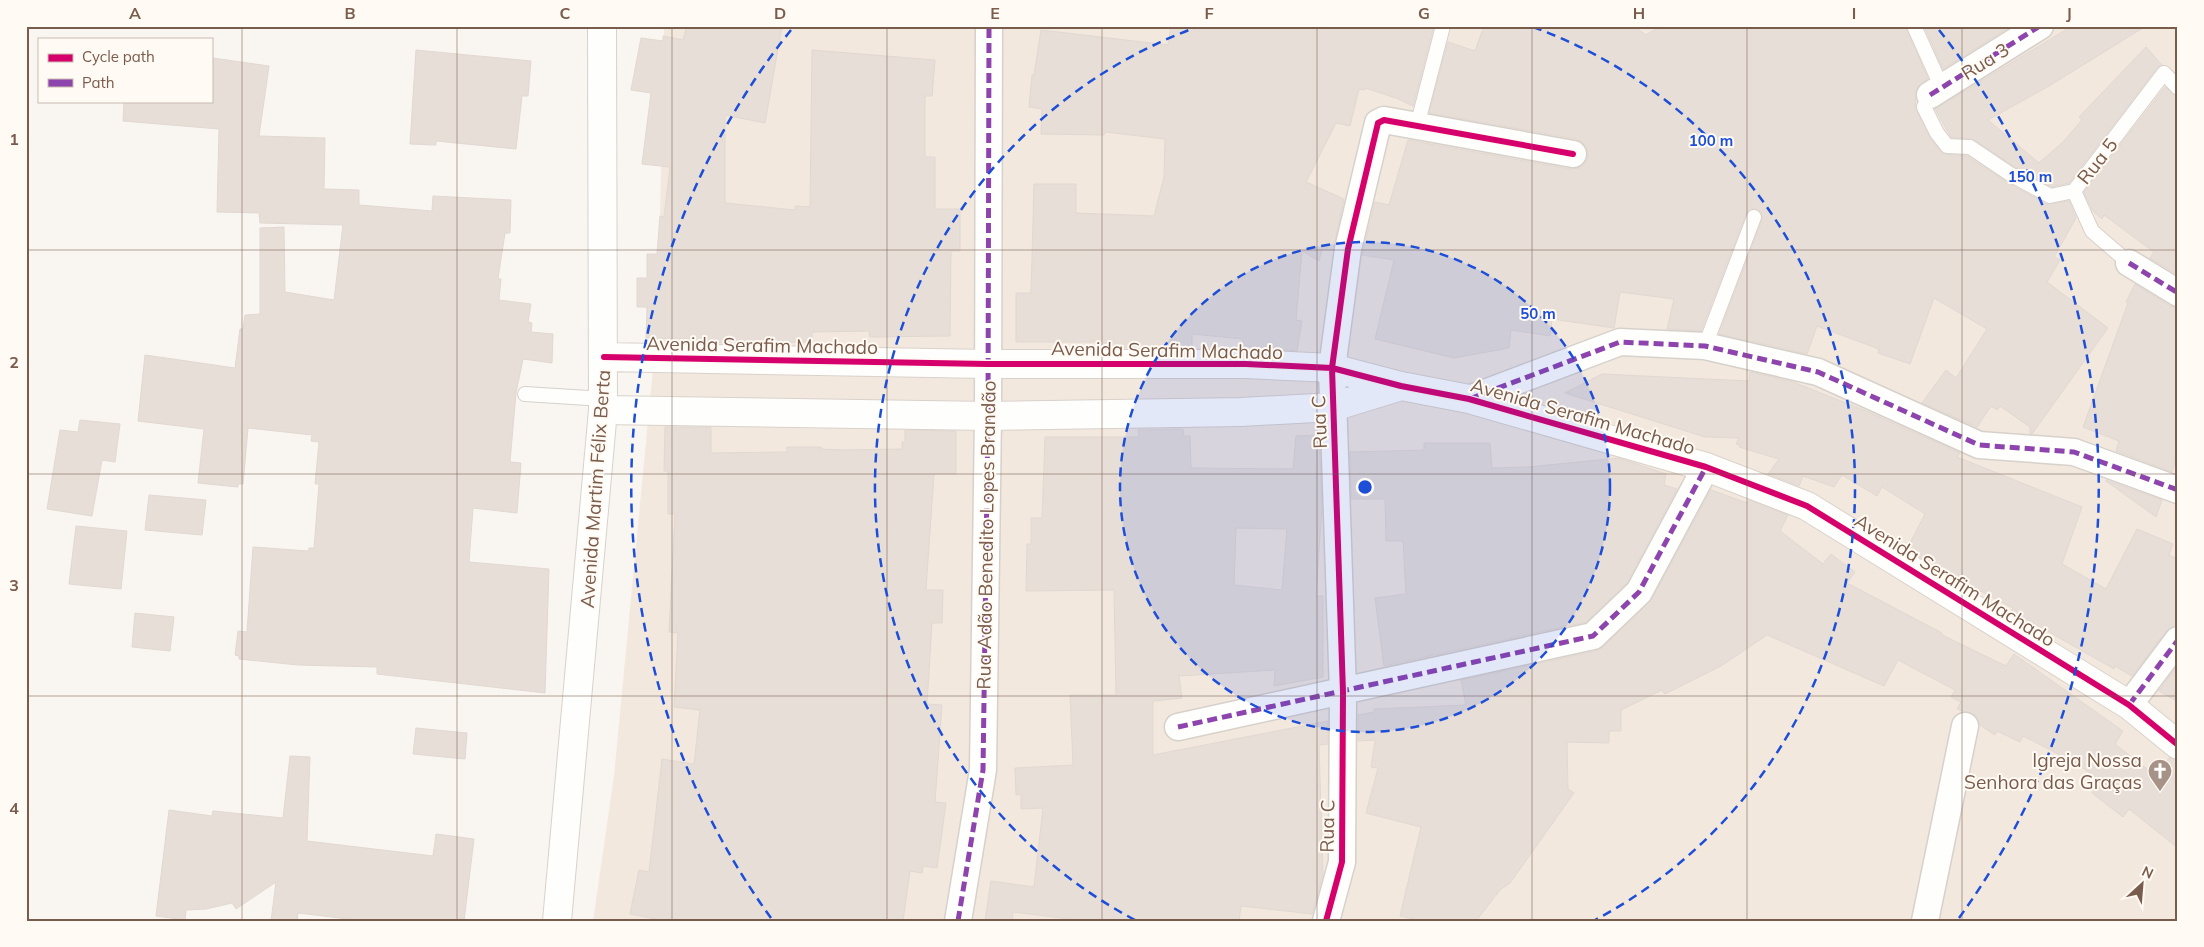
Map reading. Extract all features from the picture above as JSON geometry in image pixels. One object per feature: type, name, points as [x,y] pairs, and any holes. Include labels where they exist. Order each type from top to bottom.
[{"type":"street","name":"Avenida Martim Félix Berta","points":[[557,921],[604,405],[602,26]]},
{"type":"street","name":"Rua Adão Benedito Lopes Brandão","points":[[958,921],[983,770],[988,416],[989,26]]},
{"type":"street","name":"Rua 3","points":[[1936,92],[2040,26]]},
{"type":"street","name":"Rua C","points":[[1326,921],[1342,862],[1343,692],[1332,368],[1348,249],[1378,123],[1384,120],[1573,154]]},
{"type":"street","points":[[2129,263],[2178,293]]},
{"type":"street","points":[[1469,399],[1620,342],[1705,346],[1818,372],[1979,445],[2074,452],[2178,490]]},
{"type":"street","name":"Avenida Serafim Machado","points":[[604,356],[987,364],[1236,364],[1332,368],[1401,386],[1469,399],[1706,467],[1807,506],[2129,705],[2178,745]]},
{"type":"street","name":"Avenida Serafim Machado","points":[[604,405],[988,416],[1232,412],[1333,407],[1401,386]]},
{"type":"street","points":[[1178,728],[1593,636],[1639,592],[1706,467]]},
{"type":"street","points":[[2129,705],[2178,640]]},
{"type":"street","points":[[1925,921],[1965,726]]},
{"type":"lane","points":[[1417,126],[1443,26]]},
{"type":"lane","points":[[1914,26],[1936,92],[1924,107],[1937,133],[1947,146],[1970,147],[2050,196],[2074,191]]},
{"type":"lane","name":"Rua 5","points":[[2129,263],[2092,231],[2074,191],[2164,73],[2178,88]]},
{"type":"lane","points":[[1705,346],[1754,217]]},
{"type":"lane","points":[[525,394],[604,405]]},
{"type":"shaded area","points":[[664,26],[2178,26],[2178,921],[593,921],[614,776],[658,317]]},
{"type":"building","points":[[687,26],[782,26],[765,123],[725,115],[725,203],[795,210],[795,206],[810,207],[812,50],[935,60],[932,96],[925,96],[925,157],[935,157],[935,209],[960,209],[960,251],[951,251],[950,336],[870,337],[869,331],[812,332],[812,342],[696,343],[696,339],[646,338],[647,307],[637,307],[637,278],[647,278],[647,254],[657,254],[660,216],[664,217],[670,167],[642,164],[651,93],[631,90],[641,38],[663,41],[663,36],[683,40]]},
{"type":"building","points":[[1171,26],[1431,26],[1433,29],[1413,106],[1396,98],[1365,88],[1365,90],[1359,89],[1350,126],[1336,123],[1306,182],[1344,199],[1333,250],[1322,249],[1319,261],[1302,251],[1296,320],[1302,321],[1297,351],[1243,346],[1243,339],[1192,334],[1192,348],[1100,348],[1100,342],[1016,342],[1016,293],[1031,293],[1034,184],[1076,184],[1076,213],[1154,216],[1164,177],[1165,139],[1105,132],[1104,135],[1041,134],[1042,109],[1029,107],[1032,75],[1034,75],[1041,30],[1168,45]]},
{"type":"building","points":[[1484,26],[1633,26],[1646,35],[1661,26],[1905,26],[1928,78],[1917,88],[1915,107],[1930,138],[1943,154],[1967,156],[2005,181],[2046,204],[2069,201],[2076,218],[2054,257],[2060,260],[2047,282],[2108,328],[2032,434],[2030,434],[2030,427],[2000,406],[1997,410],[1991,406],[1977,427],[1922,403],[1946,370],[1956,378],[1987,329],[1934,298],[1910,364],[1878,353],[1879,349],[1817,326],[1807,354],[1719,334],[1762,220],[1761,212],[1753,208],[1746,214],[1701,331],[1667,329],[1674,299],[1620,292],[1614,328],[1552,319],[1550,336],[1511,330],[1509,348],[1454,358],[1375,339],[1394,260],[1362,255],[1375,202],[1389,205],[1408,140],[1570,169],[1579,168],[1588,157],[1587,148],[1576,139],[1429,113],[1448,42],[1475,51]]},
{"type":"building","points":[[1924,26],[2011,26],[1943,69]]},
{"type":"building","points":[[2072,26],[2146,26],[2049,86],[1988,120],[2039,163],[2063,142],[2082,120],[2079,117],[2146,47],[2162,65],[2157,68],[2069,183],[2051,187],[2015,167],[1975,140],[1951,137],[1935,109]]},
{"type":"building","points":[[416,50],[531,61],[528,96],[522,96],[516,149],[436,141],[436,145],[410,144]]},
{"type":"building","points":[[213,58],[269,66],[259,136],[325,138],[324,189],[359,190],[359,205],[432,211],[433,196],[511,200],[510,233],[505,233],[498,279],[501,279],[499,300],[531,304],[528,322],[532,323],[531,332],[553,334],[552,363],[523,359],[516,393],[510,462],[521,463],[517,513],[473,508],[469,562],[549,569],[545,693],[377,674],[377,667],[298,665],[239,659],[239,656],[235,655],[238,631],[247,632],[253,547],[308,551],[309,548],[314,548],[319,484],[315,484],[319,442],[311,441],[312,435],[248,428],[243,484],[238,484],[238,487],[198,483],[204,429],[138,421],[145,355],[235,368],[240,329],[243,329],[245,315],[260,314],[260,228],[284,227],[285,292],[334,300],[343,225],[260,223],[259,213],[217,212],[219,129],[123,121],[124,102],[212,102]]},
{"type":"building","points":[[2165,87],[2178,97],[2178,275],[2150,258],[2154,252],[2104,215],[2102,219],[2093,211],[2084,192]]},
{"type":"building","points":[[2135,284],[2170,306],[2178,308],[2178,454],[2172,472],[2116,451],[2119,441],[2083,427],[2128,303],[2126,302]]},
{"type":"building","points":[[1750,372],[1793,382],[1866,411],[1960,453],[1957,457],[2082,507],[2062,564],[2106,589],[2137,529],[2173,544],[2169,555],[2178,559],[2178,625],[2166,631],[2132,676],[2115,666],[2114,669],[2012,611],[2013,608],[1971,586],[1969,588],[1907,549],[1925,514],[1882,487],[1877,496],[1842,475],[1834,487],[1803,476],[1799,486],[1768,474],[1779,459],[1739,447],[1740,445],[1736,444],[1739,438],[1705,437],[1565,393],[1602,374],[1749,381]]},
{"type":"building","points":[[80,420],[120,424],[115,462],[102,460],[92,516],[47,509],[60,430],[78,432]]},
{"type":"building","points":[[665,427],[711,427],[711,453],[787,452],[787,447],[821,447],[821,449],[842,450],[902,449],[902,442],[905,442],[905,430],[956,431],[956,474],[934,474],[926,590],[943,590],[942,623],[932,623],[927,704],[942,705],[935,802],[946,803],[937,868],[923,866],[922,873],[910,871],[903,921],[666,921],[630,914],[639,870],[649,872],[662,759],[694,764],[700,710],[674,707],[678,633],[669,632],[675,514],[668,514],[668,471],[664,471]]},
{"type":"building","points":[[1183,429],[1184,436],[1190,436],[1191,468],[1293,469],[1296,436],[1319,435],[1322,506],[1316,596],[1323,596],[1323,677],[1274,686],[1275,670],[1179,676],[1182,698],[1153,701],[1153,755],[1328,721],[1328,744],[1319,745],[1323,874],[1312,914],[1241,906],[1239,921],[1086,921],[1013,912],[1012,921],[985,921],[991,881],[1034,887],[1043,808],[1021,809],[1021,794],[1016,795],[1015,768],[1073,765],[1070,695],[1116,695],[1114,590],[1026,591],[1027,544],[1031,544],[1031,518],[1042,518],[1045,437],[1139,437],[1138,430]],"holes":[[[1236,528],[1287,529],[1282,590],[1234,585]]]},
{"type":"building","points":[[1424,443],[1490,443],[1492,468],[1528,467],[1619,458],[1666,474],[1664,485],[1677,489],[1627,583],[1586,622],[1384,666],[1375,598],[1406,594],[1403,541],[1386,541],[1385,499],[1351,499],[1350,452],[1424,450]]},
{"type":"building","points":[[2106,481],[2162,500],[2156,517]]},
{"type":"building","points":[[1711,490],[1747,503],[1749,500],[1788,515],[1780,531],[1823,564],[1831,554],[1855,572],[1847,583],[1942,633],[1942,635],[2006,666],[2014,654],[2123,731],[2115,744],[2156,776],[2169,758],[2178,760],[2178,848],[2129,809],[2123,817],[2092,793],[2100,780],[2074,762],[2023,736],[2020,742],[1997,731],[1995,735],[1980,725],[1975,715],[1957,709],[1961,702],[1951,697],[1955,690],[1898,660],[1884,686],[1767,635],[1721,666],[1665,694],[1662,690],[1621,710],[1621,731],[1609,731],[1609,743],[1567,742],[1568,789],[1574,793],[1510,883],[1500,890],[1476,921],[1423,921],[1400,916],[1421,827],[1366,813],[1378,768],[1371,767],[1375,740],[1358,741],[1358,715],[1374,712],[1374,709],[1466,705],[1461,680],[1596,651],[1603,647],[1652,599]]},
{"type":"building","points":[[149,495],[206,500],[202,535],[145,530]]},
{"type":"building","points":[[76,526],[127,531],[121,589],[69,584]]},
{"type":"building","points":[[135,613],[174,617],[170,651],[132,647]]},
{"type":"building","points":[[2178,665],[2178,702],[2159,691]]},
{"type":"building","points":[[416,728],[467,733],[465,759],[413,754]]},
{"type":"building","points":[[290,756],[310,757],[307,841],[433,856],[436,834],[474,839],[464,921],[365,921],[298,913],[297,921],[271,921],[276,882],[236,909],[232,903],[206,909],[186,910],[185,920],[156,916],[169,810],[212,816],[213,811],[283,818]]},
{"type":"marked path","points":[[958,921],[983,770],[988,416],[989,26]]},
{"type":"marked path","points":[[1930,95],[2040,26]]},
{"type":"marked path","points":[[2129,263],[2178,293]]},
{"type":"marked path","points":[[1469,399],[1620,342],[1705,346],[1818,372],[1979,445],[2074,452],[2178,490]]},
{"type":"marked path","points":[[1178,727],[1593,636],[1639,592],[1706,467]]},
{"type":"marked path","points":[[2129,705],[2178,640]]},
{"type":"cycle path","points":[[1326,921],[1342,862],[1343,692],[1332,368],[1348,249],[1378,123],[1384,120],[1573,154]]},
{"type":"cycle path","points":[[604,357],[987,364],[1246,364],[1332,368],[1401,386],[1469,399],[1706,467],[1807,506],[2129,705],[2178,745]]},
{"type":"place","name":"Igreja Nossa Senhora das Graças","points":[[2160,792]]}]
